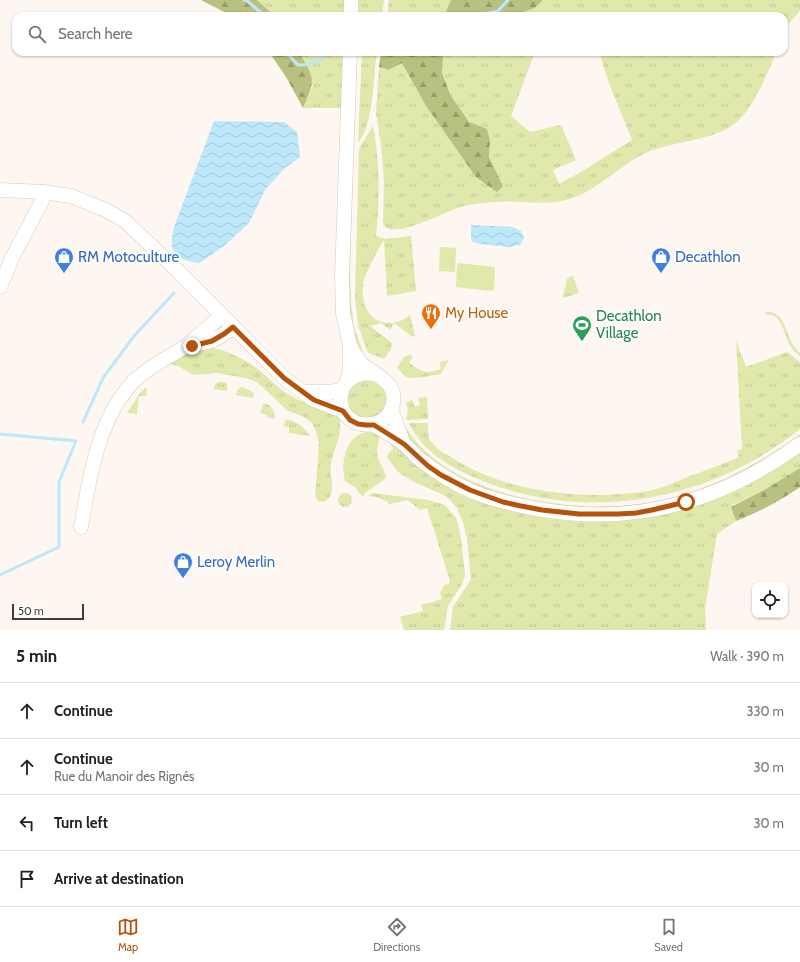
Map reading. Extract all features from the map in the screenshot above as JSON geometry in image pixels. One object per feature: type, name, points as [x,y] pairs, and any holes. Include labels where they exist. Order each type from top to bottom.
[{"type":"street","points":[[351,12],[352,0]]},
{"type":"street","points":[[350,56],[342,276],[343,313],[350,346],[350,370],[341,396],[341,404],[343,411],[350,420],[358,424],[374,425],[386,418],[391,410],[393,405],[393,394],[389,384],[360,362],[350,346]]},
{"type":"street","points":[[0,190],[43,192],[71,196],[106,210],[125,221],[288,381],[314,400],[343,411]]},
{"type":"street","points":[[0,287],[12,258],[42,201],[43,192]]},
{"type":"street","points":[[187,346],[189,342],[222,316]]},
{"type":"street","points":[[81,527],[87,489],[105,428],[115,407],[128,388],[144,373],[187,346],[212,341],[233,327]]},
{"type":"street","points":[[305,392],[332,392],[345,385],[353,377],[360,374],[374,374]]},
{"type":"street","points":[[391,410],[404,444]]},
{"type":"street","points":[[374,425],[404,444],[415,455],[441,475],[470,490],[503,502],[562,513],[618,514],[652,510],[698,498],[747,477],[776,461],[800,444]]},
{"type":"green space","points":[[201,0],[257,0],[270,12],[224,12]]},
{"type":"green space","points":[[257,0],[346,0],[345,12],[270,12]]},
{"type":"green space","points":[[357,0],[384,0],[382,12],[356,12]]},
{"type":"green space","points":[[389,0],[451,0],[446,12],[388,12]]},
{"type":"green space","points":[[451,0],[543,0],[535,8],[524,12],[446,12]]},
{"type":"green space","points":[[543,0],[800,0],[800,11],[788,24],[788,12],[524,12],[535,8]]},
{"type":"green space","points":[[272,56],[301,56],[311,74],[312,80],[312,85],[303,108],[286,77]]},
{"type":"green space","points":[[301,56],[345,56],[344,108],[303,108],[313,86]]},
{"type":"green space","points":[[362,56],[377,56],[370,112],[363,135],[358,143]]},
{"type":"green space","points":[[380,56],[444,56],[442,73],[451,96],[469,122],[487,129],[490,141],[489,157],[503,186],[497,192],[476,177],[426,106],[402,63],[389,70],[379,67]]},
{"type":"green space","points":[[534,56],[511,116],[530,132],[561,125],[576,160],[553,170],[559,184],[632,140],[609,83],[600,56],[774,56],[755,98],[744,115],[738,121],[710,136],[656,149],[634,159],[594,187],[573,198],[564,201],[545,203],[489,202],[464,206],[413,226],[394,230],[387,228],[383,223],[384,180],[376,113],[379,67],[389,70],[402,63],[426,106],[451,142],[503,186],[489,157],[490,141],[469,122],[451,96],[442,73],[443,57]]},
{"type":"green space","points":[[356,58],[350,275],[354,327],[363,352],[360,353],[354,338],[348,306]]},
{"type":"green space","points":[[373,126],[379,181],[376,236],[385,239],[411,236],[416,291],[387,296],[384,240],[364,280],[363,293],[366,308],[370,314],[382,322],[391,323],[400,321],[410,315],[415,336],[413,337],[394,323],[390,330],[381,323],[370,326],[392,343],[391,349],[384,359],[367,351],[358,325],[355,298],[359,151]]},
{"type":"green space","points":[[440,247],[456,248],[455,272],[439,271]]},
{"type":"green space","points":[[459,263],[495,267],[494,289],[491,291],[456,287],[457,265]]},
{"type":"green space","points":[[573,276],[579,293],[562,298],[567,278]]},
{"type":"green space","points":[[767,312],[777,315],[780,318],[793,344],[800,353],[800,356],[791,347],[780,321],[772,315],[766,315],[765,313]]},
{"type":"green space","points":[[736,340],[746,367],[787,352],[800,362],[800,429],[764,454],[726,474],[687,489],[645,498],[603,502],[561,500],[519,493],[478,479],[448,464],[421,442],[409,423],[428,423],[429,439],[434,446],[475,471],[498,480],[523,487],[548,492],[599,495],[624,494],[653,490],[667,486],[739,457],[737,451],[742,449]]},
{"type":"green space","points":[[210,347],[243,359],[292,397],[338,415],[340,422],[340,434],[332,457],[332,491],[330,497],[326,501],[318,501],[315,496],[319,445],[317,434],[312,423],[303,416],[288,411],[257,382],[246,378],[217,373],[194,375],[178,366],[167,363],[183,354]]},
{"type":"green space","points":[[409,355],[413,356],[409,363],[424,372],[431,372],[441,369],[440,362],[449,360],[441,374],[409,378],[397,368],[404,357]]},
{"type":"green space","points":[[367,379],[378,382],[384,388],[387,399],[384,410],[378,416],[367,419],[356,416],[350,410],[347,399],[350,388],[356,382]]},
{"type":"green space","points":[[225,382],[227,384],[227,391],[213,389],[216,383]]},
{"type":"green space","points":[[242,387],[254,394],[253,398],[236,395],[238,389]]},
{"type":"green space","points":[[145,388],[147,389],[146,396],[139,396],[137,414],[127,413],[141,392]]},
{"type":"green space","points":[[427,397],[428,419],[406,420],[408,410],[406,402],[412,400],[415,407],[420,405],[418,398]]},
{"type":"green space","points":[[263,404],[266,404],[272,408],[275,419],[260,413]]},
{"type":"green space","points":[[286,420],[293,421],[300,425],[310,436],[289,433],[289,427],[283,426]]},
{"type":"green space","points":[[405,426],[425,451],[451,470],[482,485],[516,496],[552,503],[588,506],[622,506],[653,502],[692,492],[711,485],[748,467],[766,457],[800,434],[800,438],[780,453],[715,487],[645,507],[584,509],[515,500],[470,484],[434,463],[410,441]]},
{"type":"green space","points":[[373,431],[380,433],[377,456],[385,472],[386,478],[365,493],[363,497],[356,488],[345,481],[343,468],[345,453],[352,441],[357,436]]},
{"type":"green space","points":[[389,438],[468,494],[641,517],[800,450],[800,468],[766,489],[731,506],[736,521],[717,534],[705,608],[706,630],[450,630],[453,607],[471,579],[464,525],[457,508],[446,496],[414,482],[398,472],[387,457],[393,449]]},
{"type":"green space","points":[[800,468],[800,487],[769,506],[736,521],[731,507],[766,489]]},
{"type":"green space","points":[[345,493],[350,495],[352,500],[350,505],[345,507],[340,505],[338,500],[340,495]]},
{"type":"green space","points":[[372,493],[428,500],[445,505],[456,518],[461,538],[465,575],[462,584],[448,606],[444,630],[404,630],[400,617],[423,611],[421,605],[442,599],[440,593],[444,585],[449,584],[450,581],[427,508],[420,510],[408,500],[389,504],[388,502],[376,497],[368,496]]},
{"type":"water","points":[[214,121],[284,122],[297,132],[300,157],[285,168],[265,190],[249,223],[225,245],[200,263],[191,262],[184,260],[175,253],[173,249],[172,236],[174,227]]},
{"type":"water","points":[[471,225],[513,227],[521,231],[524,238],[521,244],[511,247],[481,244],[473,242],[471,238]]},
{"type":"waterway","points":[[244,0],[260,12]]},
{"type":"waterway","points":[[493,12],[498,11],[508,0]]},
{"type":"waterway","points":[[290,56],[298,65],[304,65],[324,58]]},
{"type":"waterway","points":[[83,422],[103,378],[134,336],[174,293]]},
{"type":"waterway","points":[[0,434],[76,441],[59,482],[59,547],[0,575]]},
{"type":"place","name":"RM Motoculture","points":[[64,274]]},
{"type":"place","name":"Decathlon","points":[[661,274]]},
{"type":"place","name":"My House","points":[[431,330]]},
{"type":"place","name":"Decathlon Village","points":[[582,342]]},
{"type":"place","name":"Leroy Merlin","points":[[183,579]]},
{"type":"route","points":[[192,346],[195,344],[212,341],[233,327],[284,378],[314,400],[343,411],[350,420],[358,424],[374,425],[404,444],[428,466],[441,475],[470,490],[503,502],[562,513],[618,514],[636,513],[686,502]]}]
